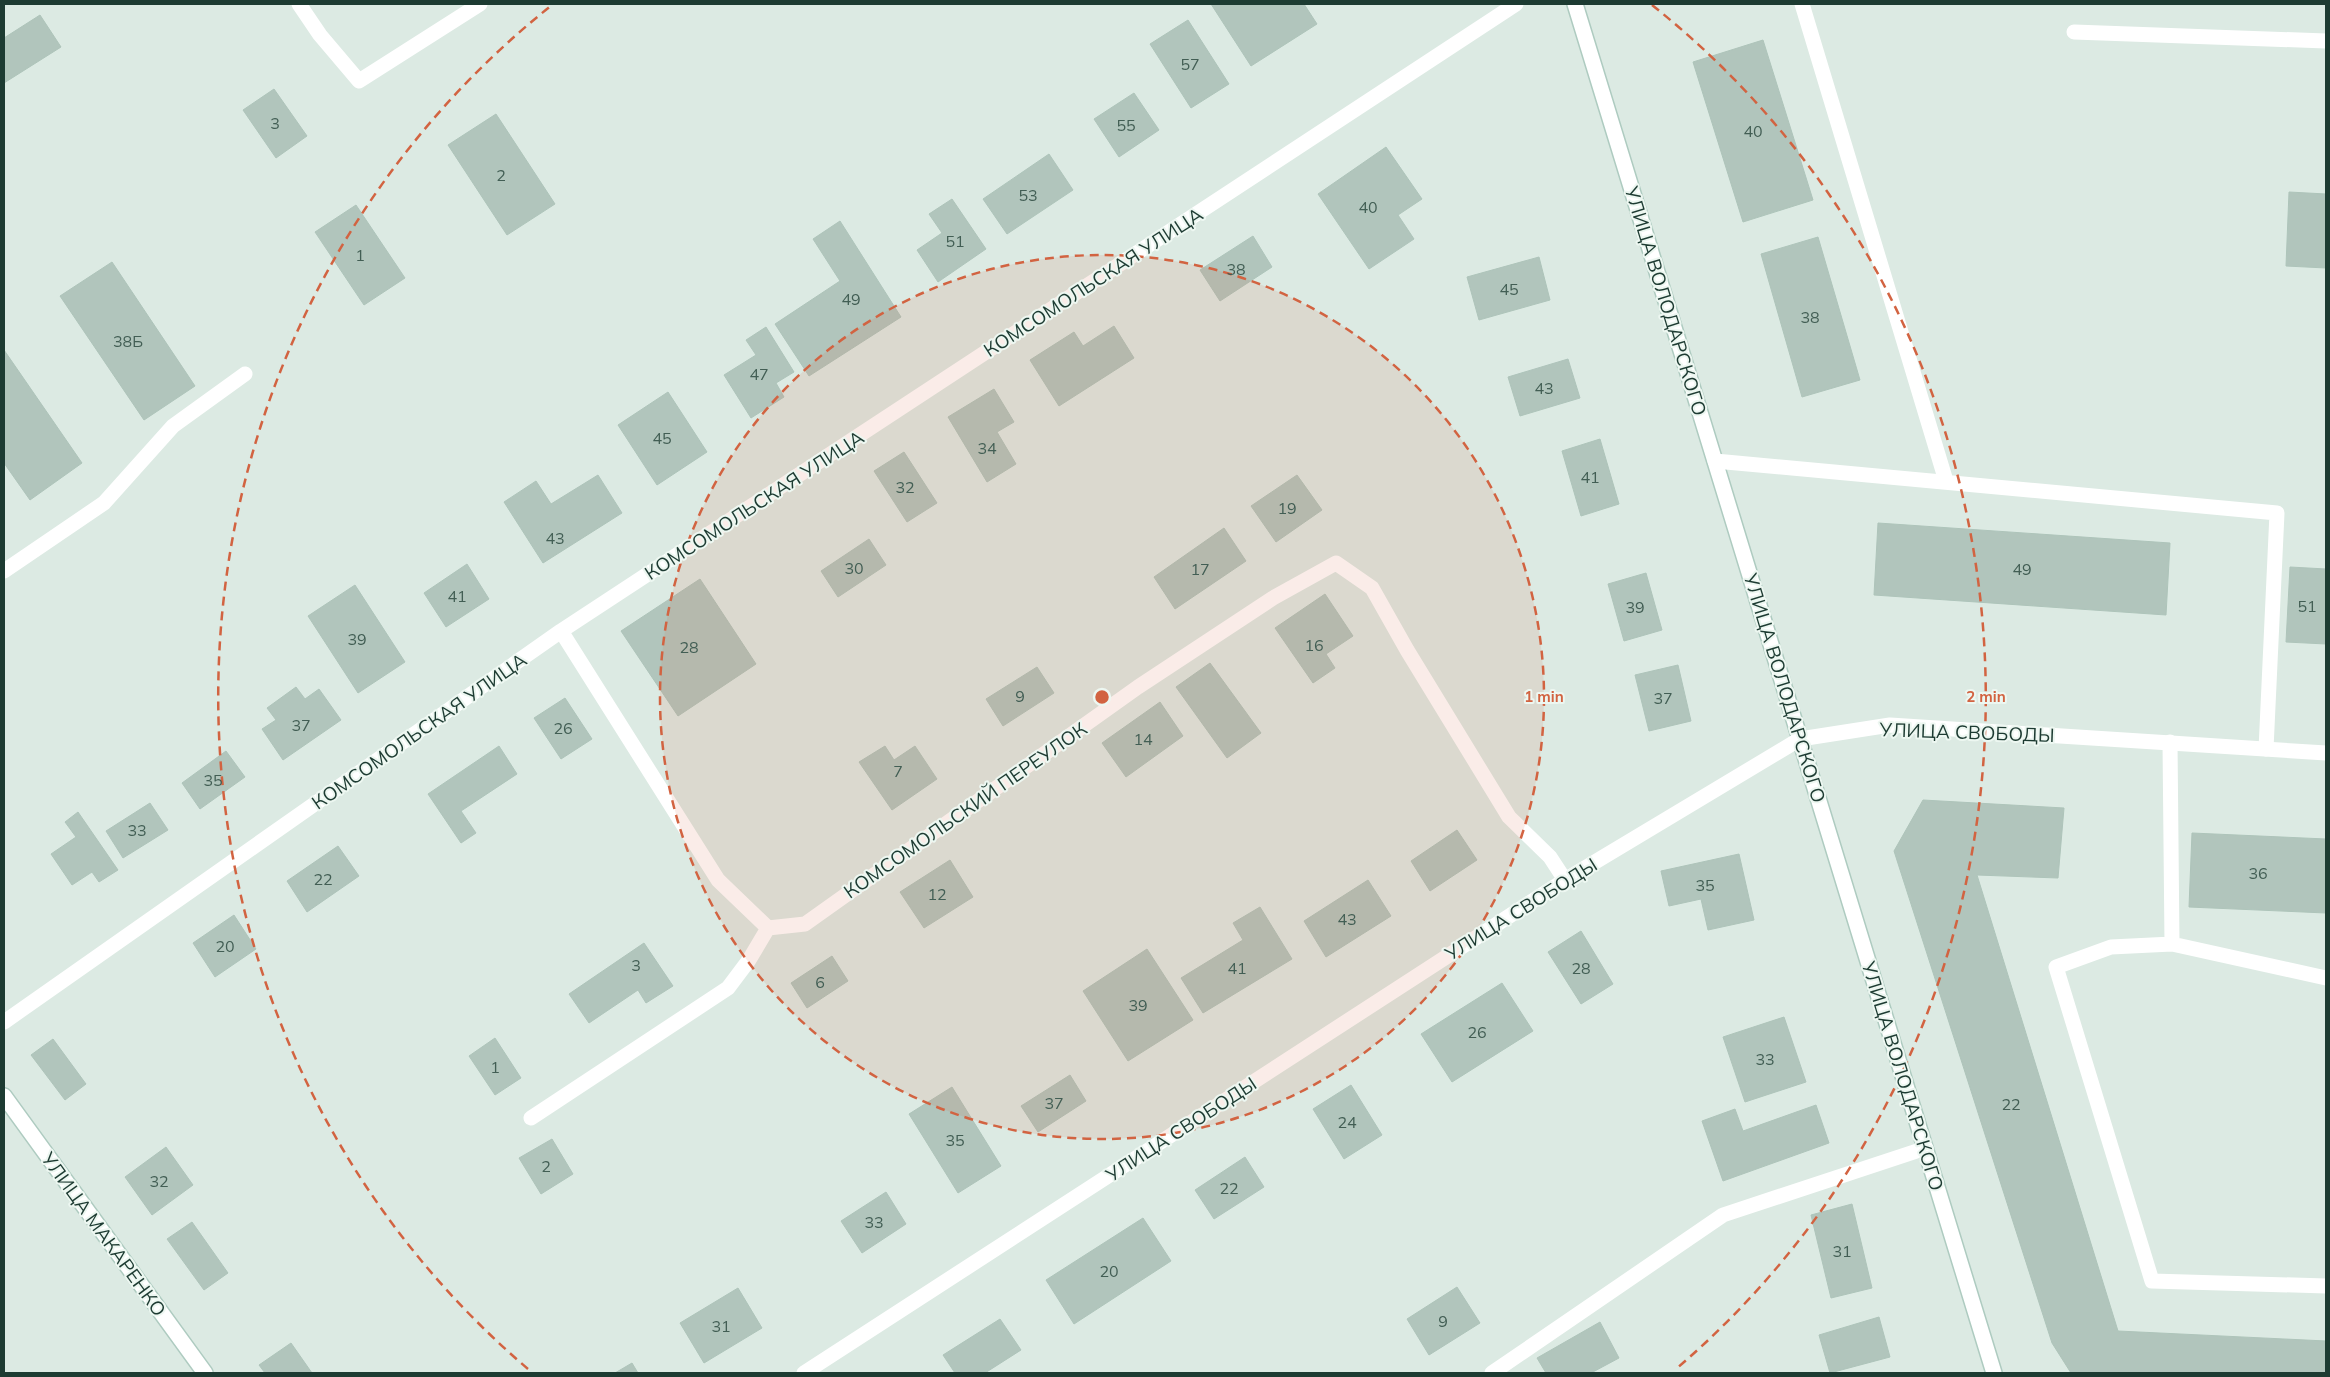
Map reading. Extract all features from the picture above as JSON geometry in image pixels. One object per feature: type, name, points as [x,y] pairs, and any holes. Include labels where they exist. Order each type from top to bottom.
[{"type":"street","points":[[299,4],[320,35],[359,81],[480,4]]},
{"type":"street","name":"КОМСОМОЛЬСКАЯ УЛИЦА","points":[[4,1022],[561,632],[1516,4]]},
{"type":"street","name":"УЛИЦА ВОЛОДАРСКОГО","points":[[1575,4],[1994,1373]]},
{"type":"street","points":[[1802,4],[1946,481]]},
{"type":"street","points":[[2074,32],[2326,41]]},
{"type":"street","points":[[4,571],[104,502],[173,426],[245,374]]},
{"type":"street","points":[[1715,461],[2277,513],[2266,749]]},
{"type":"street","name":"КОМСОМОЛЬСКИЙ ПЕРЕУЛОК","points":[[768,928],[805,924],[1138,687],[1273,598],[1336,563],[1372,588],[1407,650],[1510,817],[1550,857],[1565,880]]},
{"type":"street","points":[[531,1118],[728,988],[749,960],[768,928],[718,880],[561,632]]},
{"type":"street","name":"УЛИЦА СВОБОДЫ","points":[[804,1373],[1565,880],[1800,739],[1890,725],[2326,753]]},
{"type":"street","points":[[2170,742],[2172,944]]},
{"type":"street","points":[[2326,978],[2172,944],[2111,947],[2056,968],[2152,1281],[2326,1286]]},
{"type":"street","name":"УЛИЦА МАКАРЕНКО","points":[[4,1096],[205,1373]]},
{"type":"street","points":[[1492,1373],[1723,1215],[1926,1148]]},
{"type":"building","points":[[1211,4],[1304,4],[1317,24],[1251,66]]},
{"type":"building","points":[[40,15],[61,47],[4,83],[4,38]]},
{"type":"building","points":[[1188,20],[1229,84],[1191,108],[1150,44]]},
{"type":"building","points":[[1763,40],[1813,200],[1743,222],[1693,62]]},
{"type":"building","points":[[274,89],[307,136],[276,158],[243,110]]},
{"type":"building","points":[[1134,93],[1159,130],[1119,157],[1094,119]]},
{"type":"building","points":[[496,114],[555,204],[507,235],[448,145]]},
{"type":"building","points":[[1386,147],[1422,199],[1398,215],[1414,239],[1369,269],[1318,194]]},
{"type":"building","points":[[1049,154],[1073,190],[1007,234],[983,199]]},
{"type":"building","points":[[2289,192],[2326,194],[2326,268],[2286,266]]},
{"type":"building","points":[[952,199],[986,249],[938,282],[917,250],[942,233],[929,214]]},
{"type":"building","points":[[356,205],[405,278],[364,305],[315,232]]},
{"type":"building","points":[[840,221],[901,317],[809,376],[775,324],[840,281],[813,239]]},
{"type":"building","points":[[1253,236],[1272,267],[1220,301],[1200,270]]},
{"type":"building","points":[[1818,237],[1860,380],[1802,397],[1761,254]]},
{"type":"building","points":[[1539,257],[1550,300],[1479,320],[1467,277]]},
{"type":"building","points":[[112,262],[195,386],[144,420],[60,296]]},
{"type":"building","points":[[1114,326],[1134,358],[1059,406],[1030,360],[1074,332],[1083,346]]},
{"type":"building","points":[[766,327],[794,372],[776,383],[784,397],[751,418],[724,375],[756,355],[746,340]]},
{"type":"building","points":[[4,350],[82,463],[30,500],[4,463]]},
{"type":"building","points":[[1568,359],[1580,398],[1520,416],[1508,377]]},
{"type":"building","points":[[994,389],[1014,422],[997,432],[1016,464],[987,482],[948,417]]},
{"type":"building","points":[[668,392],[707,452],[657,485],[618,425]]},
{"type":"building","points":[[1600,439],[1619,504],[1581,516],[1562,451]]},
{"type":"building","points":[[904,452],[937,503],[907,522],[874,471]]},
{"type":"building","points":[[598,475],[622,513],[543,563],[504,502],[536,481],[551,504]]},
{"type":"building","points":[[1297,475],[1322,510],[1276,542],[1251,506]]},
{"type":"building","points":[[1878,523],[2170,543],[2166,615],[1874,595]]},
{"type":"building","points":[[1224,528],[1246,561],[1175,609],[1154,577]]},
{"type":"building","points":[[869,539],[886,565],[838,597],[821,571]]},
{"type":"building","points":[[467,564],[489,599],[446,627],[424,593]]},
{"type":"building","points":[[2290,567],[2326,569],[2326,644],[2286,642]]},
{"type":"building","points":[[1646,573],[1662,630],[1624,641],[1608,584]]},
{"type":"building","points":[[700,579],[756,664],[678,716],[621,631]]},
{"type":"building","points":[[355,585],[405,662],[358,693],[308,616]]},
{"type":"building","points":[[1325,594],[1353,636],[1326,654],[1335,668],[1313,683],[1275,628]]},
{"type":"building","points":[[1210,663],[1261,733],[1227,758],[1176,687]]},
{"type":"building","points":[[1678,665],[1691,721],[1649,731],[1635,675]]},
{"type":"building","points":[[1037,667],[1054,693],[1003,726],[986,699]]},
{"type":"building","points":[[296,687],[305,699],[319,689],[341,720],[283,760],[262,729],[276,720],[267,708]]},
{"type":"building","points":[[565,698],[592,739],[561,759],[534,718]]},
{"type":"building","points":[[1160,702],[1183,736],[1126,777],[1102,743]]},
{"type":"building","points":[[499,746],[517,774],[461,811],[476,833],[461,843],[428,794]]},
{"type":"building","points":[[885,746],[894,760],[915,746],[937,779],[892,810],[859,762]]},
{"type":"building","points":[[226,751],[245,777],[200,809],[182,783]]},
{"type":"building","points":[[1923,800],[2064,808],[2058,878],[1977,875],[2118,1331],[2326,1341],[2326,1373],[2071,1373],[2052,1343],[1894,851]]},
{"type":"building","points":[[150,803],[168,830],[123,858],[106,831]]},
{"type":"building","points":[[78,812],[118,870],[99,882],[92,872],[72,885],[51,854],[76,837],[65,822]]},
{"type":"building","points":[[1457,830],[1477,860],[1430,891],[1411,861]]},
{"type":"building","points":[[2192,833],[2326,839],[2326,913],[2189,907]]},
{"type":"building","points":[[338,846],[359,876],[307,912],[287,881]]},
{"type":"building","points":[[1739,854],[1754,920],[1708,930],[1701,899],[1669,906],[1661,871]]},
{"type":"building","points":[[950,860],[973,897],[924,928],[900,892]]},
{"type":"building","points":[[1368,880],[1391,916],[1326,957],[1304,921]]},
{"type":"building","points":[[1260,907],[1292,959],[1203,1013],[1181,978],[1243,940],[1233,923]]},
{"type":"building","points":[[234,915],[256,949],[215,977],[193,943]]},
{"type":"building","points":[[1581,931],[1613,984],[1581,1004],[1548,952]]},
{"type":"building","points":[[644,943],[673,986],[646,1003],[638,990],[589,1023],[569,994]]},
{"type":"building","points":[[1147,949],[1193,1020],[1128,1061],[1083,991]]},
{"type":"building","points":[[832,956],[848,981],[807,1008],[791,983]]},
{"type":"building","points":[[1502,983],[1533,1031],[1452,1082],[1421,1034]]},
{"type":"building","points":[[1784,1017],[1806,1082],[1745,1102],[1723,1037]]},
{"type":"building","points":[[495,1038],[521,1078],[495,1095],[469,1056]]},
{"type":"building","points":[[53,1039],[86,1084],[65,1100],[31,1055]]},
{"type":"building","points":[[1070,1075],[1086,1101],[1038,1132],[1021,1106]]},
{"type":"building","points":[[1351,1085],[1382,1135],[1344,1159],[1313,1109]]},
{"type":"building","points":[[952,1087],[1001,1166],[958,1193],[909,1114]]},
{"type":"building","points":[[1816,1105],[1829,1143],[1723,1181],[1702,1121],[1735,1109],[1743,1131]]},
{"type":"building","points":[[552,1139],[573,1174],[541,1194],[519,1158]]},
{"type":"building","points":[[166,1147],[193,1185],[152,1215],[125,1177]]},
{"type":"building","points":[[1245,1157],[1264,1187],[1214,1219],[1195,1190]]},
{"type":"building","points":[[886,1192],[906,1224],[862,1253],[841,1221]]},
{"type":"building","points":[[1852,1204],[1872,1288],[1831,1298],[1811,1215]]},
{"type":"building","points":[[1143,1218],[1171,1261],[1074,1324],[1046,1280]]},
{"type":"building","points":[[192,1222],[228,1273],[204,1290],[167,1239]]},
{"type":"building","points":[[1457,1287],[1480,1323],[1429,1355],[1407,1319]]},
{"type":"building","points":[[738,1288],[762,1328],[704,1363],[680,1323]]},
{"type":"building","points":[[1879,1317],[1890,1357],[1830,1373],[1819,1335]]},
{"type":"building","points":[[1000,1319],[1021,1350],[985,1373],[955,1373],[943,1355]]},
{"type":"building","points":[[1600,1322],[1619,1358],[1591,1373],[1546,1373],[1537,1358]]},
{"type":"building","points":[[291,1343],[312,1373],[265,1373],[259,1365]]},
{"type":"building","points":[[632,1363],[638,1373],[615,1373]]}]
